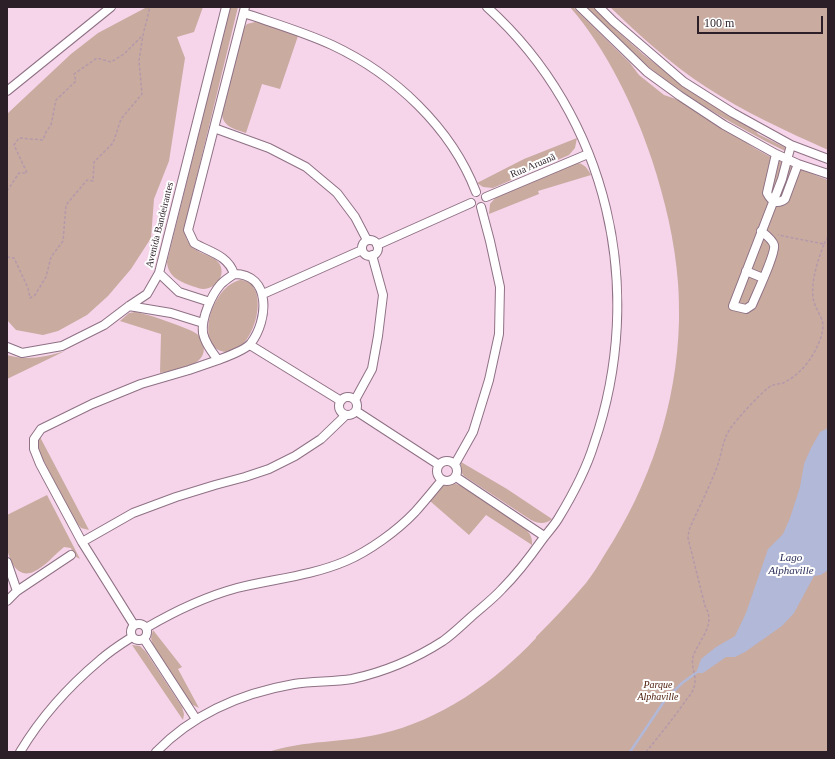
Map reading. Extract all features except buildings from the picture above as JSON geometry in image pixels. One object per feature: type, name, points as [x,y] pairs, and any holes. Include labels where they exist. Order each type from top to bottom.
[{"type":"street","points":[[7,92],[111,7]]},
{"type":"street","name":"Avenida Bandeirantes","points":[[7,347],[22,353],[62,346],[104,325],[147,294],[159,273],[226,7]]},
{"type":"street","points":[[156,752],[196,719],[223,705],[250,694],[297,683],[351,679],[382,671],[411,659],[445,639],[501,591],[532,554],[544,536],[557,521],[578,482],[594,446],[609,393],[616,350],[618,317],[615,255],[607,210],[600,182],[572,117],[542,68],[524,46],[487,7]]},
{"type":"street","points":[[580,7],[647,72],[724,125],[787,160],[828,174]]},
{"type":"street","points":[[599,7],[613,21],[684,82],[733,113],[791,145],[828,159]]},
{"type":"street","points":[[234,274],[232,267],[224,258],[194,244],[188,230],[244,10],[332,45],[357,58],[399,88],[414,100],[441,131],[463,164],[476,192]]},
{"type":"street","points":[[214,128],[269,148],[306,167],[337,193],[355,217],[367,240]]},
{"type":"street","points":[[761,231],[770,238],[775,248],[752,305],[746,309],[733,306],[761,231],[782,179],[791,145]]},
{"type":"street","name":"Rua Aruanã","points":[[486,197],[588,154]]},
{"type":"street","points":[[776,154],[767,193],[773,201],[781,201],[785,199],[798,164]]},
{"type":"street","points":[[476,192],[482,192],[486,197],[486,202],[481,207],[475,207],[471,202],[471,196],[476,192]]},
{"type":"street","points":[[377,245],[471,202]]},
{"type":"street","points":[[455,464],[473,432],[489,380],[499,334],[500,287],[481,207]]},
{"type":"street","points":[[367,240],[374,240],[377,245],[377,251],[372,255],[366,255],[362,250],[362,244],[367,240]]},
{"type":"street","points":[[263,294],[362,250]]},
{"type":"street","points":[[82,542],[133,513],[215,484],[270,469],[295,456],[321,439],[346,415],[352,414],[356,411],[357,405],[355,400],[372,369],[383,295],[372,255]]},
{"type":"street","points":[[746,271],[763,278]]},
{"type":"street","points":[[159,273],[179,292],[210,302]]},
{"type":"street","points":[[134,625],[82,542],[40,464],[34,449],[34,439],[41,429],[86,406],[141,384],[218,360],[250,345],[260,322],[264,308],[263,294],[258,285],[248,277],[234,274],[222,283],[210,302],[203,323],[203,333],[208,346],[218,360]]},
{"type":"street","points":[[129,306],[170,314],[203,323]]},
{"type":"street","points":[[250,345],[341,402]]},
{"type":"street","points":[[341,402],[348,398],[355,400]]},
{"type":"street","points":[[341,402],[340,409],[346,415]]},
{"type":"street","points":[[356,411],[439,465]]},
{"type":"street","points":[[446,461],[455,464],[458,470],[456,477],[449,481],[442,480],[437,474],[437,468],[439,465],[446,461]]},
{"type":"street","points":[[456,477],[544,536]]},
{"type":"street","points":[[146,628],[173,612],[210,596],[238,588],[322,571],[347,561],[385,537],[399,526],[414,512],[442,480]]},
{"type":"street","points":[[7,601],[17,591],[71,555]]},
{"type":"street","points":[[7,562],[17,591]]},
{"type":"street","points":[[134,625],[141,624],[146,628],[147,634],[144,639]]},
{"type":"street","points":[[132,637],[131,630],[134,625]]},
{"type":"street","points":[[132,637],[137,640],[144,639]]},
{"type":"street","points":[[20,752],[33,731],[54,704],[101,659],[132,637]]},
{"type":"street","points":[[144,639],[196,719]]},
{"type":"path","points":[[7,257],[14,258],[28,288],[30,298],[35,295],[46,278],[51,257],[63,241],[66,205],[87,180],[93,182],[94,162],[113,143],[122,119],[142,94],[139,61],[143,35],[150,7]]},
{"type":"path","points":[[7,191],[19,173],[27,173],[14,145],[19,138],[43,140],[51,125],[56,100],[76,80],[74,74],[97,58],[111,62],[124,54],[143,35]]},
{"type":"path","points":[[775,234],[824,244]]},
{"type":"path","points":[[646,752],[694,689],[696,680],[693,667],[693,655],[710,621],[709,612],[705,606],[688,538],[689,530],[718,465],[723,444],[730,429],[756,398],[771,386],[782,383],[795,376],[804,367],[816,349],[823,329],[823,321],[813,297],[813,285],[824,244],[828,237]]},
{"type":"green space","points":[[147,7],[203,7],[194,32],[177,37],[185,58],[169,161],[154,199],[151,238],[131,269],[108,296],[87,315],[58,331],[43,335],[16,330],[7,320],[7,114],[71,54],[98,33]]},
{"type":"green space","points":[[230,7],[238,7],[185,225],[185,232],[188,242],[194,249],[216,260],[221,268],[220,278],[217,283],[203,289],[178,280],[170,273],[167,262]]},
{"type":"green space","name":"Parque Alphaville","points":[[570,7],[573,7],[630,63],[639,75],[664,95],[679,100],[739,136],[747,143],[768,156],[828,180],[828,752],[268,752],[295,745],[366,737],[402,728],[424,720],[465,698],[503,670],[536,638],[586,583],[621,528],[648,472],[667,413],[673,383],[679,321],[677,267],[669,221],[661,190],[652,160],[637,120],[618,79],[596,41]]},
{"type":"green space","points":[[586,7],[594,7],[616,30],[644,55],[688,89],[720,110],[753,128],[758,134],[786,148],[785,151],[715,113],[682,92],[633,53]]},
{"type":"green space","points":[[610,7],[828,7],[828,150],[750,113],[706,87],[680,69],[656,49]]},
{"type":"green space","points":[[255,22],[298,36],[280,89],[262,84],[246,133],[229,126],[222,116],[222,111],[243,29],[247,24]]},
{"type":"green space","points":[[577,138],[575,148],[569,155],[493,188],[483,187],[477,183],[524,159]]},
{"type":"green space","points":[[573,163],[579,163],[584,166],[591,175],[538,191],[539,194],[489,214],[490,204],[496,197]]},
{"type":"green space","points":[[240,280],[251,284],[256,293],[258,306],[256,320],[250,334],[242,345],[232,351],[221,351],[213,346],[209,337],[208,326],[211,314],[215,303],[222,292],[230,284]]},
{"type":"green space","points":[[135,312],[167,321],[197,334],[203,343],[203,355],[195,363],[160,373],[161,334],[120,321],[129,313]]},
{"type":"green space","points":[[65,351],[7,379],[7,355],[22,358],[36,358]]},
{"type":"green space","points":[[40,437],[89,530],[81,528],[75,521],[38,450],[38,442]]},
{"type":"green space","points":[[461,462],[507,489],[552,519],[542,523],[531,520],[464,476],[461,472]]},
{"type":"green space","points":[[453,483],[462,486],[517,521],[516,523],[530,534],[532,545],[486,515],[469,535],[430,501],[443,486]]},
{"type":"green space","points":[[47,495],[80,559],[73,555],[71,548],[64,547],[37,570],[22,573],[14,566],[9,557],[7,515]]},
{"type":"green space","points":[[153,630],[182,667],[178,669],[199,708],[191,704],[153,646],[151,638]]},
{"type":"green space","points":[[132,645],[140,646],[146,652],[182,707],[184,714],[183,720]]},
{"type":"water","name":"Lago Alphaville","points":[[828,428],[828,570],[821,575],[814,576],[794,613],[782,626],[745,652],[735,657],[726,657],[703,673],[696,673],[701,659],[716,647],[735,636],[746,613],[768,549],[783,534],[790,518],[800,487],[804,464],[811,448],[820,432]]},
{"type":"waterway","points":[[630,752],[665,700],[682,683],[696,673]]}]
